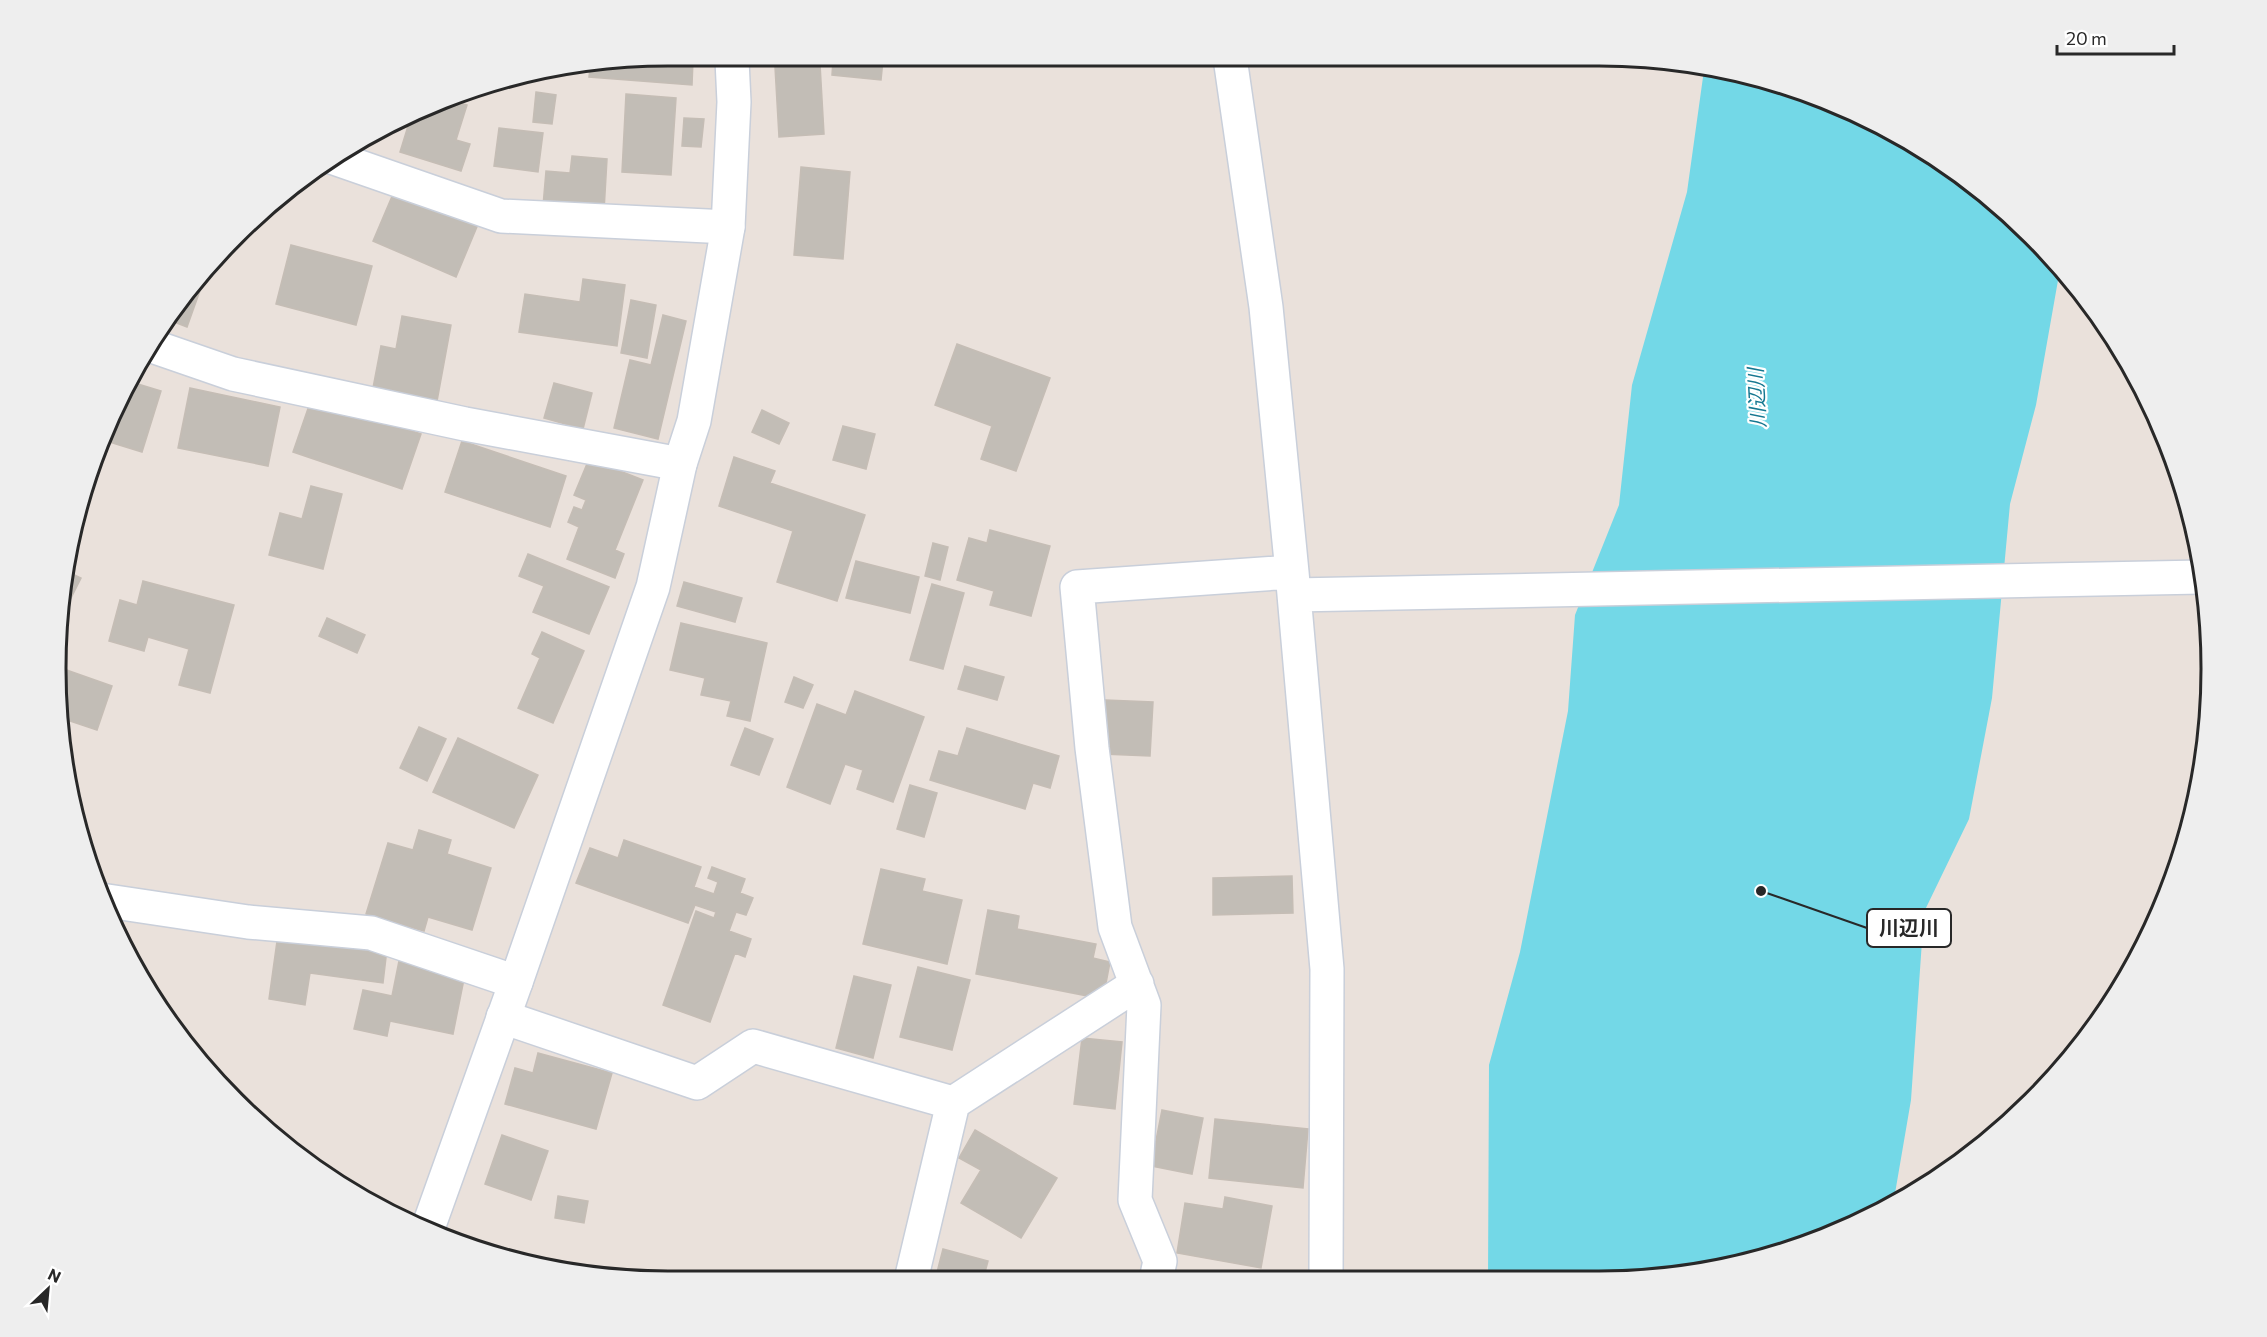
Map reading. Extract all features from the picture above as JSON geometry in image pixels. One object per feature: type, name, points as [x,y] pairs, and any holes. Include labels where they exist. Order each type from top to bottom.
[{"type":"street","points":[[430,1222],[504,1017],[652,587],[680,464],[694,421],[728,227],[734,102],[732,66]]},
{"type":"street","points":[[1231,66],[1266,307],[1327,969],[1326,1271]]},
{"type":"street","points":[[344,162],[501,216],[728,227]]},
{"type":"street","points":[[159,348],[233,374],[465,424],[680,464]]},
{"type":"street","points":[[1158,1271],[1160,1261],[1135,1200],[1144,1005],[1115,927],[1092,748],[1077,587],[1293,583],[1353,595],[2192,577]]},
{"type":"street","points":[[113,902],[248,922],[371,933],[516,982]]},
{"type":"street","points":[[913,1271],[953,1103],[1137,984]]},
{"type":"street","points":[[504,1017],[697,1083],[753,1046],[953,1103]]},
{"type":"water","points":[[1703,76],[1716,78],[1792,98],[1865,128],[1900,147],[1965,191],[1996,216],[2025,242],[2058,280],[2036,405],[2010,504],[1992,698],[1969,819],[1924,912],[1911,1100],[1895,1193],[1865,1209],[1792,1239],[1716,1259],[1638,1270],[1488,1271],[1489,1065],[1520,952],[1568,711],[1575,615],[1619,505],[1632,385],[1687,192]]},
{"type":"building","points":[[693,66],[692,85],[589,77],[590,71],[629,67]]},
{"type":"building","points":[[820,66],[824,134],[779,137],[775,67]]},
{"type":"building","points":[[833,66],[882,66],[881,80],[832,75]]},
{"type":"building","points":[[536,92],[556,95],[552,124],[533,122]]},
{"type":"building","points":[[626,94],[676,98],[671,175],[622,172]]},
{"type":"building","points":[[461,103],[467,105],[456,140],[470,144],[461,171],[400,152],[408,125]]},
{"type":"building","points":[[684,118],[704,119],[701,147],[682,146]]},
{"type":"building","points":[[499,128],[543,133],[538,172],[494,166]]},
{"type":"building","points":[[572,156],[607,159],[604,211],[543,206],[546,171],[570,173]]},
{"type":"building","points":[[801,167],[850,172],[843,259],[794,255]]},
{"type":"building","points":[[396,187],[479,222],[456,277],[373,241]]},
{"type":"building","points":[[291,245],[372,266],[356,325],[276,304]]},
{"type":"building","points":[[583,279],[625,285],[617,346],[519,332],[525,294],[580,302]]},
{"type":"building","points":[[200,291],[187,327],[176,323]]},
{"type":"building","points":[[631,300],[656,305],[647,358],[621,353]]},
{"type":"building","points":[[663,315],[686,321],[658,439],[614,428],[630,360],[651,365]]},
{"type":"building","points":[[402,316],[451,325],[437,401],[373,388],[381,346],[396,349]]},
{"type":"building","points":[[957,344],[1050,378],[1016,471],[981,459],[992,426],[935,405]]},
{"type":"building","points":[[554,383],[592,393],[583,429],[544,418]]},
{"type":"building","points":[[138,384],[161,391],[142,452],[110,442]]},
{"type":"building","points":[[190,388],[280,407],[268,466],[178,448]]},
{"type":"building","points":[[312,397],[421,434],[402,489],[293,452]]},
{"type":"building","points":[[762,410],[789,423],[779,444],[752,432]]},
{"type":"building","points":[[843,426],[875,434],[866,469],[833,460]]},
{"type":"building","points":[[462,441],[566,476],[550,527],[445,492]]},
{"type":"building","points":[[734,457],[775,471],[770,483],[865,515],[837,601],[777,582],[793,531],[719,506]]},
{"type":"building","points":[[589,459],[643,480],[615,550],[624,554],[615,578],[567,559],[579,527],[568,522],[574,507],[582,510],[586,500],[574,495]]},
{"type":"building","points":[[311,486],[342,494],[323,569],[269,555],[280,513],[302,519]]},
{"type":"building","points":[[990,530],[1050,546],[1031,616],[990,605],[994,591],[957,580],[969,538],[987,543]]},
{"type":"building","points":[[933,543],[948,547],[940,580],[925,576]]},
{"type":"building","points":[[528,554],[609,587],[589,634],[533,612],[544,586],[519,576]]},
{"type":"building","points":[[856,561],[919,577],[910,613],[846,598]]},
{"type":"building","points":[[74,575],[81,578],[70,600]]},
{"type":"building","points":[[143,581],[234,605],[210,693],[179,685],[189,649],[148,637],[144,651],[109,641],[120,600],[137,605]]},
{"type":"building","points":[[684,582],[742,598],[735,622],[677,606]]},
{"type":"building","points":[[932,584],[964,593],[943,669],[910,660]]},
{"type":"building","points":[[327,618],[365,635],[357,653],[319,636]]},
{"type":"building","points":[[681,623],[767,643],[750,721],[727,716],[731,701],[701,695],[705,678],[670,670]]},
{"type":"building","points":[[542,632],[584,651],[553,723],[518,708],[540,658],[532,654]]},
{"type":"building","points":[[965,666],[1004,677],[997,700],[958,689]]},
{"type":"building","points":[[66,670],[112,686],[97,730],[68,720]]},
{"type":"building","points":[[794,677],[813,685],[803,708],[785,702]]},
{"type":"building","points":[[855,691],[924,717],[893,802],[857,789],[863,770],[845,764],[830,804],[787,787],[817,704],[846,715]]},
{"type":"building","points":[[1105,700],[1153,702],[1150,756],[1103,754]]},
{"type":"building","points":[[419,727],[446,739],[427,781],[400,768]]},
{"type":"building","points":[[745,728],[773,739],[759,775],[731,765]]},
{"type":"building","points":[[967,728],[1059,756],[1050,788],[1033,783],[1025,809],[930,780],[939,751],[958,756]]},
{"type":"building","points":[[458,738],[538,775],[514,828],[433,792]]},
{"type":"building","points":[[910,785],[937,793],[924,837],[897,829]]},
{"type":"building","points":[[419,830],[451,840],[447,854],[491,868],[472,930],[428,917],[424,931],[366,914],[388,843],[413,850]]},
{"type":"building","points":[[624,840],[701,867],[694,887],[714,894],[718,882],[708,878],[712,867],[745,879],[740,893],[753,898],[746,915],[736,912],[729,931],[751,939],[745,957],[735,953],[710,1022],[663,1005],[696,911],[714,918],[716,912],[695,905],[688,923],[576,883],[590,848],[618,858]]},
{"type":"building","points":[[881,869],[925,879],[922,891],[962,900],[947,964],[863,944]]},
{"type":"building","points":[[1292,876],[1293,913],[1213,915],[1213,878]]},
{"type":"building","points":[[988,910],[1019,916],[1017,929],[1096,944],[1093,958],[1110,962],[1103,999],[976,974]]},
{"type":"building","points":[[278,934],[387,949],[383,983],[310,973],[305,1005],[269,999]]},
{"type":"building","points":[[399,961],[465,974],[453,1034],[390,1021],[387,1036],[354,1029],[363,990],[392,996]]},
{"type":"building","points":[[918,967],[970,980],[952,1050],[900,1037]]},
{"type":"building","points":[[854,976],[891,985],[873,1058],[836,1048]]},
{"type":"building","points":[[1082,1038],[1122,1042],[1115,1109],[1074,1104]]},
{"type":"building","points":[[538,1053],[612,1073],[596,1129],[505,1104],[515,1068],[533,1073]]},
{"type":"building","points":[[1162,1110],[1203,1118],[1192,1174],[1151,1166]]},
{"type":"building","points":[[1215,1119],[1308,1129],[1303,1188],[1209,1178]]},
{"type":"building","points":[[975,1130],[1057,1178],[1021,1238],[961,1203],[981,1170],[959,1158]]},
{"type":"building","points":[[502,1135],[548,1151],[531,1200],[485,1184]]},
{"type":"building","points":[[558,1196],[588,1201],[584,1223],[555,1218]]},
{"type":"building","points":[[1225,1197],[1272,1206],[1261,1268],[1177,1253],[1185,1203],[1223,1209]]},
{"type":"building","points":[[943,1249],[988,1261],[985,1271],[937,1271]]},
{"type":"place","name":"川辺川","points":[[1761,891]]}]
